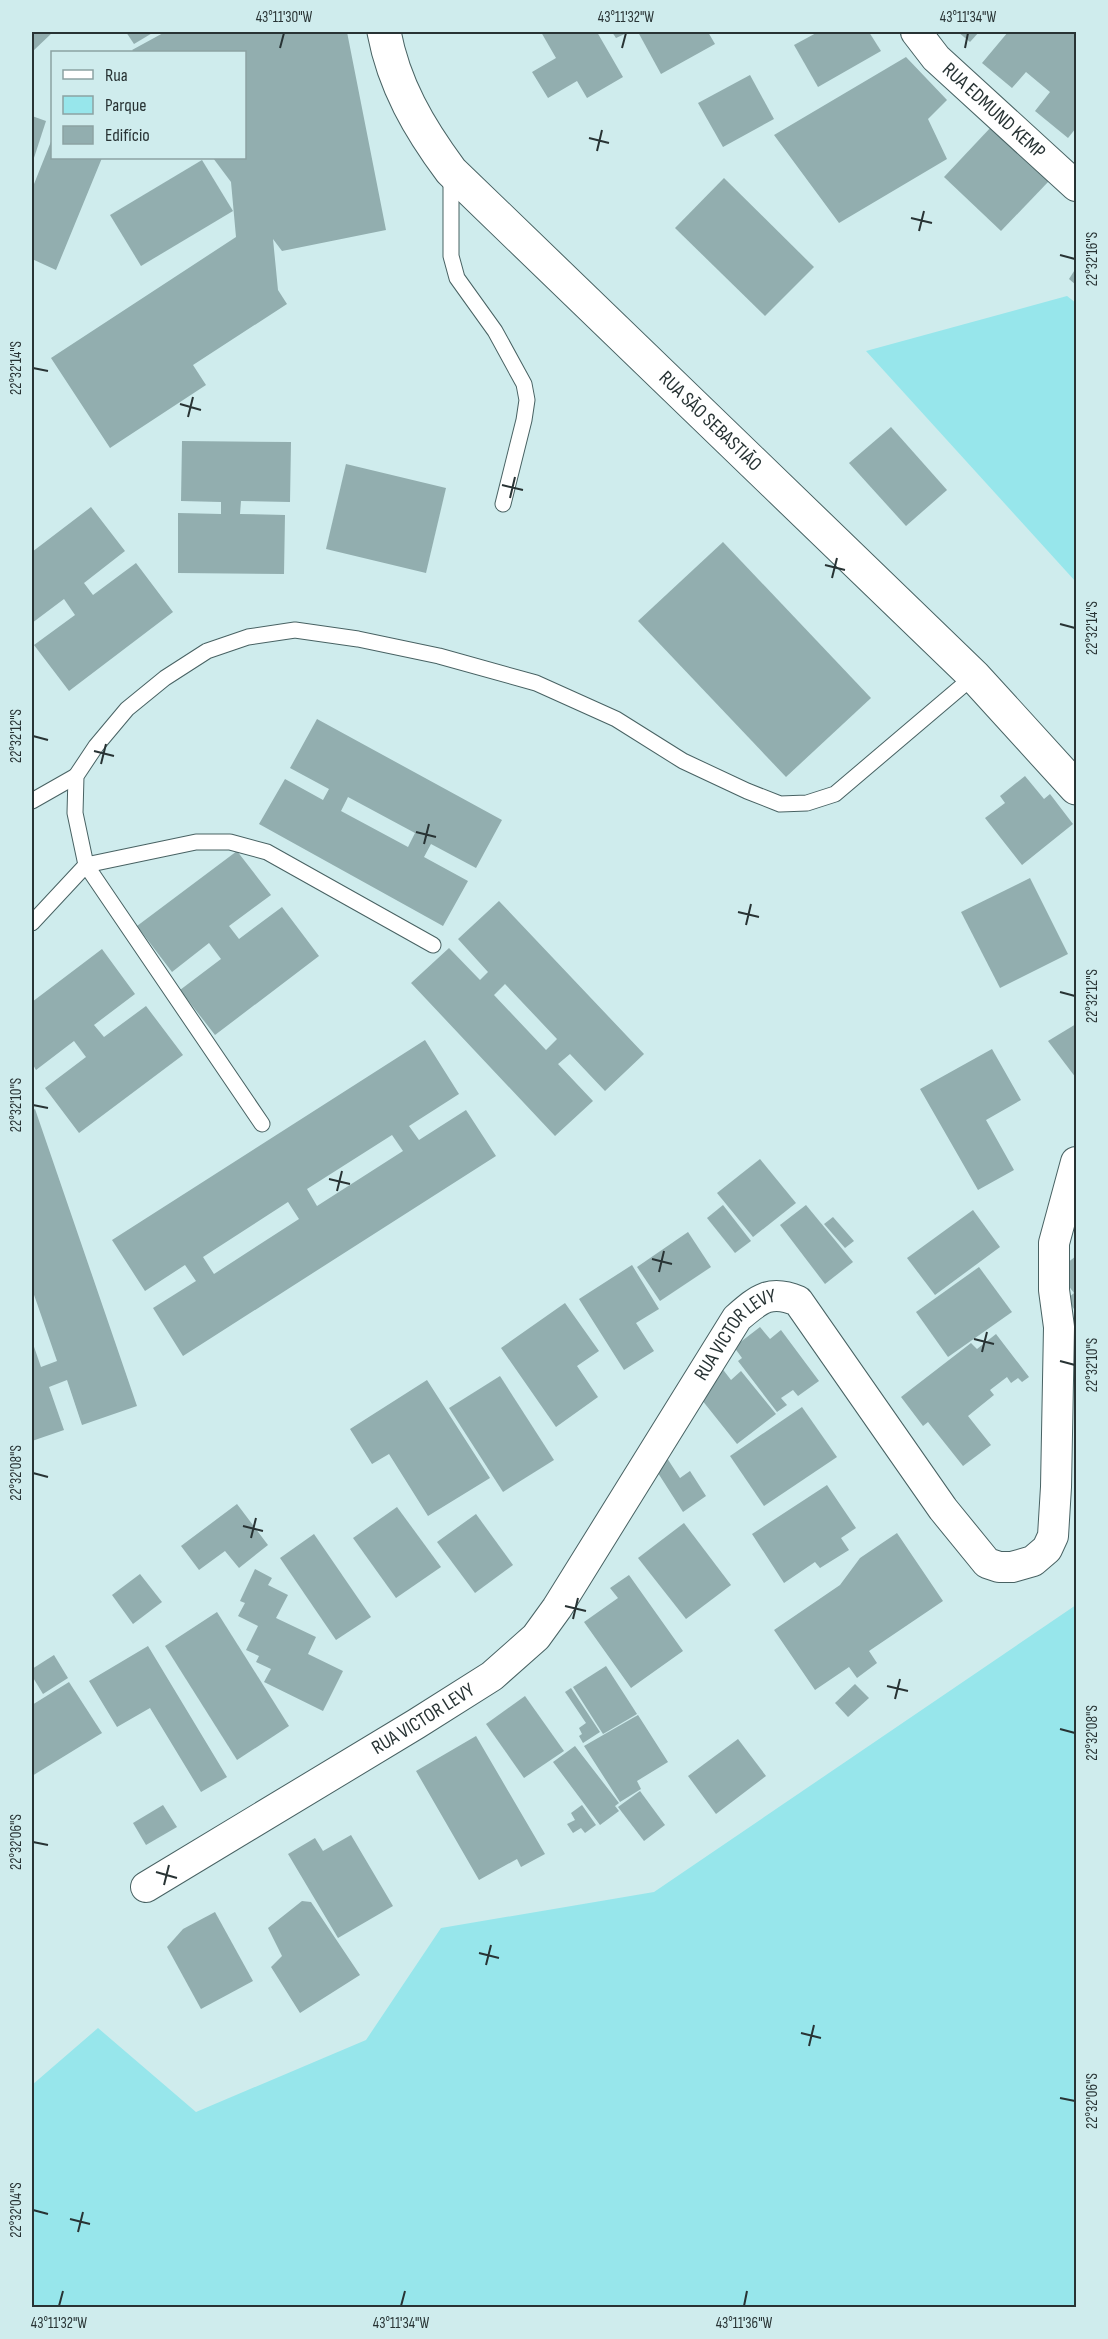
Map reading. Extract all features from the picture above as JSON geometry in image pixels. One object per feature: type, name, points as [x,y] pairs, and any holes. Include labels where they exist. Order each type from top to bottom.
[{"type":"street","name":"RUA SÃO SEBASTIÃO","points":[[384,32],[388,54],[423,134],[451,171],[974,676],[1077,788]]},
{"type":"street","name":"RUA EDMUND KEMP","points":[[916,32],[936,58],[1077,186]]},
{"type":"street","name":"RUA VICTOR LEVY","points":[[146,1887],[492,1676],[536,1637],[557,1608],[737,1318],[752,1305],[771,1295],[785,1296],[798,1302],[943,1509],[987,1563],[999,1567],[1012,1567],[1033,1561],[1047,1549],[1053,1536],[1055,1518],[1059,1327],[1054,1290],[1054,1243],[1077,1162]]},
{"type":"lane","points":[[451,171],[451,256],[457,278],[495,331],[524,384],[527,400],[503,504]]},
{"type":"lane","points":[[32,801],[76,776],[96,746],[127,709],[165,678],[207,651],[248,637],[295,630],[358,639],[439,656],[536,683],[616,719],[683,762],[780,804],[807,803],[835,794],[974,676]]},
{"type":"lane","points":[[76,776],[75,813],[86,865],[262,1124]]},
{"type":"lane","points":[[32,923],[86,865],[196,842],[230,842],[267,852],[433,945]]},
{"type":"green space","points":[[1067,296],[1076,303],[1076,582],[866,351]]},
{"type":"green space","points":[[1076,1605],[1076,2307],[32,2307],[32,2085],[98,2028],[196,2112],[366,2040],[441,1928],[654,1892]]},
{"type":"building","points":[[32,32],[53,32],[32,52]]},
{"type":"building","points":[[126,32],[154,32],[134,44]]},
{"type":"building","points":[[165,32],[347,32],[386,230],[282,251],[273,239],[278,290],[287,304],[193,365],[206,385],[110,448],[51,358],[236,237],[231,182],[214,159],[246,159],[246,51],[132,50]]},
{"type":"building","points":[[541,32],[597,32],[623,77],[587,98],[577,81],[548,98],[532,72],[556,58]]},
{"type":"building","points":[[612,32],[629,32],[616,38]]},
{"type":"building","points":[[638,32],[708,32],[715,44],[661,74]]},
{"type":"building","points":[[818,32],[869,32],[881,51],[818,87],[794,45]]},
{"type":"building","points":[[958,32],[979,32],[970,42]]},
{"type":"building","points":[[1008,32],[1076,32],[1076,128],[1068,138],[1035,111],[1050,92],[1026,72],[1012,88],[982,63]]},
{"type":"building","points":[[906,57],[947,100],[928,119],[947,159],[839,223],[774,135]]},
{"type":"building","points":[[750,75],[774,119],[723,147],[698,103]]},
{"type":"building","points":[[32,116],[46,121],[32,164]]},
{"type":"building","points":[[992,126],[1049,181],[1001,231],[944,177]]},
{"type":"building","points":[[51,142],[51,159],[102,159],[56,270],[32,259],[32,189]]},
{"type":"building","points":[[202,160],[233,211],[141,266],[110,215]]},
{"type":"building","points":[[724,178],[814,267],[765,316],[675,228]]},
{"type":"building","points":[[1076,268],[1076,285],[1069,279]]},
{"type":"building","points":[[891,427],[947,490],[906,526],[849,463]]},
{"type":"building","points":[[182,441],[291,442],[290,502],[241,501],[240,514],[285,515],[284,574],[178,573],[178,513],[221,514],[221,502],[181,501]]},
{"type":"building","points":[[346,464],[446,488],[426,573],[326,549]]},
{"type":"building","points":[[91,507],[125,551],[84,583],[93,595],[136,563],[173,612],[69,691],[34,645],[75,615],[64,599],[32,623],[32,552]]},
{"type":"building","points":[[723,542],[871,698],[786,777],[638,621]]},
{"type":"building","points":[[317,719],[502,820],[476,868],[431,844],[424,857],[468,881],[443,926],[259,824],[285,779],[323,800],[329,789],[290,768]],"holes":[[[348,797],[415,833],[408,847],[341,811]]]},
{"type":"building","points":[[1025,776],[1044,799],[1050,794],[1073,824],[1022,865],[985,818],[1005,803],[1000,796]]},
{"type":"building","points":[[237,851],[271,895],[229,926],[239,939],[282,907],[319,956],[215,1035],[180,990],[221,959],[209,943],[172,972],[137,926]]},
{"type":"building","points":[[1030,878],[1068,954],[1000,988],[961,912]]},
{"type":"building","points":[[499,901],[644,1054],[605,1091],[570,1054],[558,1064],[593,1101],[555,1136],[411,983],[449,948],[480,980],[488,972],[458,939]],"holes":[[[505,984],[557,1039],[546,1050],[494,995]]]},
{"type":"building","points":[[102,949],[135,994],[94,1025],[104,1037],[146,1006],[183,1055],[79,1133],[45,1088],[86,1057],[74,1041],[36,1070],[32,1063],[32,1002]]},
{"type":"building","points":[[1076,1024],[1076,1078],[1048,1041]]},
{"type":"building","points":[[425,1040],[459,1094],[409,1126],[419,1140],[466,1110],[496,1156],[183,1356],[153,1308],[196,1281],[185,1265],[145,1291],[112,1240]],"holes":[[[392,1135],[403,1151],[317,1206],[307,1189]],[[288,1202],[299,1219],[214,1274],[203,1257]]]},
{"type":"building","points":[[992,1049],[1021,1100],[986,1120],[1014,1170],[978,1190],[920,1089]]},
{"type":"building","points":[[35,1109],[137,1406],[82,1425],[67,1380],[49,1387],[64,1430],[32,1441],[32,1341],[41,1367],[57,1361],[32,1289],[32,1111]]},
{"type":"building","points":[[760,1159],[796,1203],[753,1237],[717,1193]]},
{"type":"building","points":[[723,1205],[751,1241],[735,1253],[707,1218]]},
{"type":"building","points":[[806,1205],[853,1262],[825,1284],[780,1225]]},
{"type":"building","points":[[973,1210],[1000,1247],[935,1295],[907,1258]]},
{"type":"building","points":[[833,1217],[854,1241],[845,1248],[824,1224]]},
{"type":"building","points":[[688,1232],[711,1267],[660,1301],[637,1267]]},
{"type":"building","points":[[1076,1256],[1076,1312],[1067,1299],[1074,1293],[1057,1271]]},
{"type":"building","points":[[632,1265],[659,1309],[636,1323],[654,1351],[624,1370],[579,1299]]},
{"type":"building","points":[[979,1267],[1012,1312],[948,1357],[916,1312]]},
{"type":"building","points":[[565,1303],[599,1351],[577,1366],[598,1397],[556,1427],[501,1348]]},
{"type":"building","points":[[760,1327],[770,1339],[781,1330],[819,1381],[798,1396],[793,1390],[781,1398],[787,1405],[777,1412],[738,1361],[742,1358],[734,1347]]},
{"type":"building","points":[[996,1334],[1029,1377],[1022,1382],[1018,1378],[1011,1383],[1007,1377],[990,1390],[994,1395],[968,1416],[991,1445],[963,1466],[928,1422],[923,1426],[901,1397],[971,1343],[977,1349]]},
{"type":"building","points":[[721,1367],[731,1380],[741,1371],[776,1414],[737,1444],[694,1390]]},
{"type":"building","points":[[500,1376],[554,1460],[503,1492],[449,1408]]},
{"type":"building","points":[[427,1380],[490,1478],[428,1516],[389,1454],[372,1464],[350,1429]]},
{"type":"building","points":[[802,1407],[837,1457],[764,1506],[730,1456]]},
{"type":"building","points":[[665,1455],[680,1478],[690,1471],[706,1496],[683,1512],[658,1473]]},
{"type":"building","points":[[827,1485],[856,1528],[841,1538],[849,1550],[820,1568],[815,1562],[784,1583],[752,1534]]},
{"type":"building","points":[[237,1504],[268,1545],[239,1568],[225,1551],[199,1570],[181,1546]]},
{"type":"building","points":[[397,1507],[441,1567],[396,1598],[353,1538]]},
{"type":"building","points":[[476,1514],[513,1565],[475,1593],[437,1542]]},
{"type":"building","points":[[684,1523],[731,1585],[686,1619],[638,1558]]},
{"type":"building","points":[[897,1533],[943,1601],[869,1651],[877,1663],[857,1678],[849,1667],[815,1690],[774,1630],[840,1585],[860,1558]]},
{"type":"building","points":[[314,1534],[371,1617],[336,1640],[280,1558]]},
{"type":"building","points":[[255,1569],[272,1578],[268,1585],[288,1595],[276,1618],[316,1637],[308,1654],[343,1671],[323,1711],[264,1682],[271,1669],[256,1662],[259,1656],[246,1650],[258,1626],[238,1616],[245,1603],[240,1601]]},
{"type":"building","points":[[140,1574],[162,1602],[133,1624],[112,1595]]},
{"type":"building","points":[[629,1575],[683,1651],[631,1688],[584,1622],[618,1598],[610,1588]]},
{"type":"building","points":[[217,1612],[289,1726],[237,1760],[165,1646]]},
{"type":"building","points":[[148,1646],[227,1777],[201,1792],[150,1708],[117,1727],[89,1681]]},
{"type":"building","points":[[54,1655],[68,1678],[43,1694],[32,1676],[32,1669]]},
{"type":"building","points":[[606,1666],[637,1714],[603,1734],[573,1687]]},
{"type":"building","points":[[69,1682],[102,1733],[32,1776],[32,1705]]},
{"type":"building","points":[[855,1684],[869,1698],[848,1717],[835,1703]]},
{"type":"building","points":[[571,1688],[600,1732],[583,1743],[579,1736],[582,1734],[579,1728],[586,1723],[565,1692]]},
{"type":"building","points":[[525,1696],[564,1751],[524,1778],[486,1724]]},
{"type":"building","points":[[638,1715],[668,1762],[637,1781],[641,1789],[620,1802],[584,1746]]},
{"type":"building","points":[[476,1736],[545,1854],[521,1867],[517,1859],[479,1880],[416,1771]]},
{"type":"building","points":[[738,1739],[766,1776],[716,1814],[688,1776]]},
{"type":"building","points":[[575,1746],[619,1803],[615,1806],[619,1811],[600,1825],[553,1762]]},
{"type":"building","points":[[640,1791],[665,1825],[644,1841],[618,1807]]},
{"type":"building","points":[[163,1805],[177,1827],[146,1845],[133,1823]]},
{"type":"building","points":[[582,1805],[596,1825],[585,1833],[581,1828],[573,1833],[567,1824],[575,1820],[571,1813]]},
{"type":"building","points":[[351,1835],[393,1906],[338,1938],[288,1854],[315,1838],[323,1851]]},
{"type":"building","points":[[302,1901],[311,1902],[360,1975],[300,2013],[271,1967],[282,1956],[268,1928]]},
{"type":"building","points":[[215,1912],[253,1981],[201,2009],[167,1947],[183,1929]]}]
